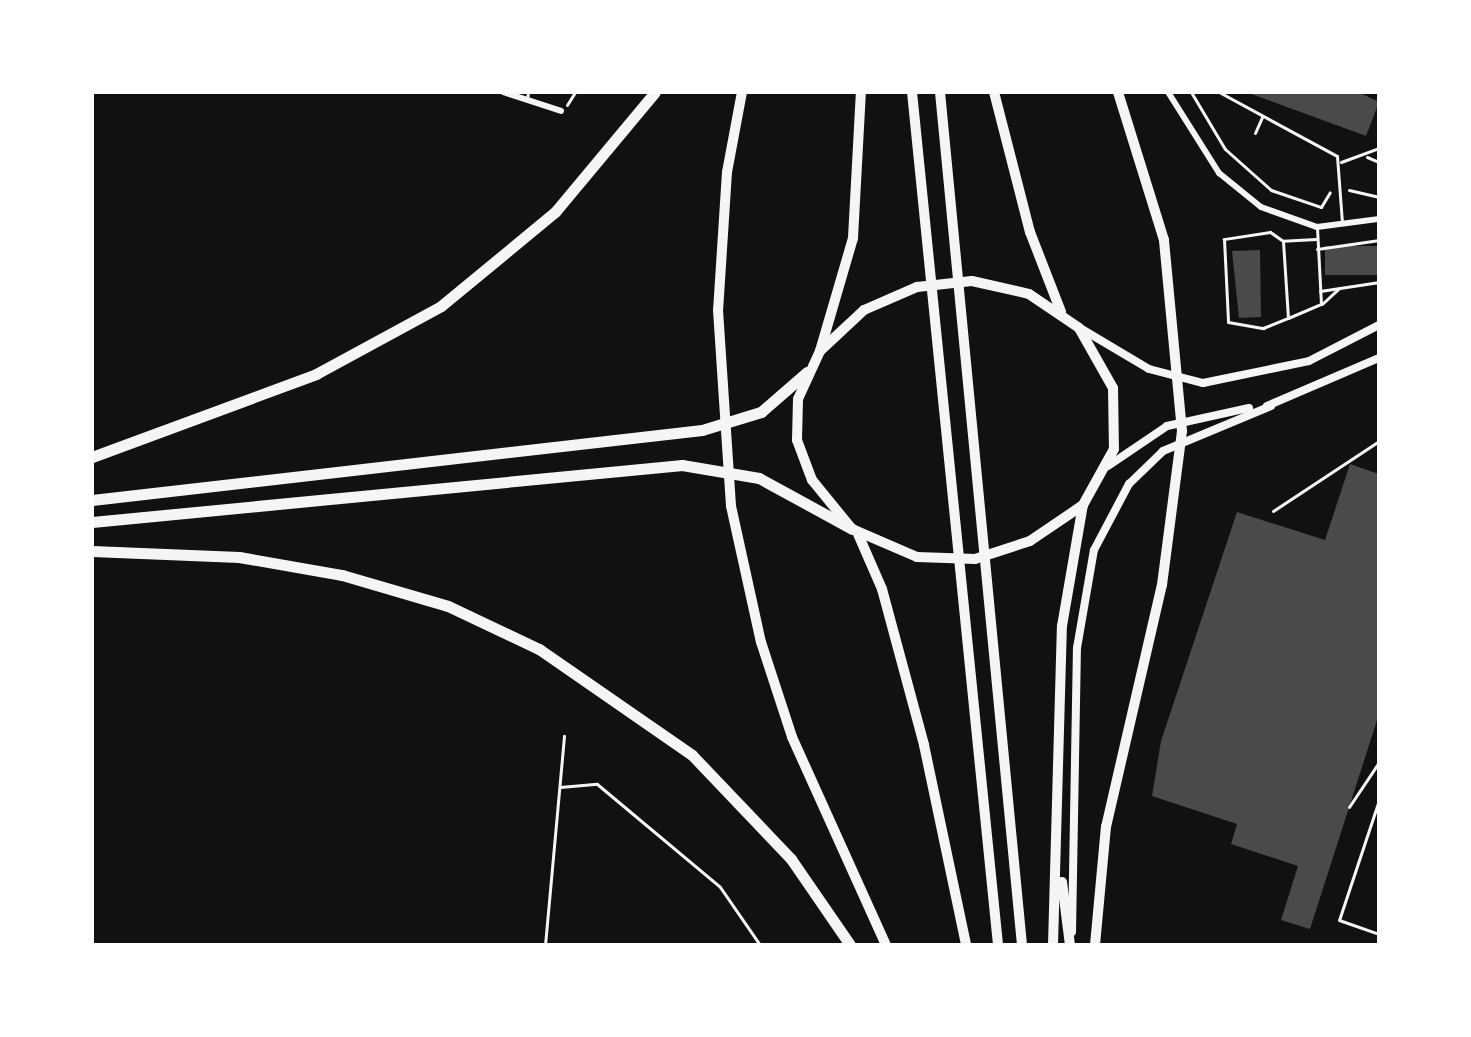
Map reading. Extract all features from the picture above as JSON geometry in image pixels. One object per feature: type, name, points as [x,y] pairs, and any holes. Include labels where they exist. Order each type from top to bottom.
[{"type":"highway","points":[[92,457],[316,374],[441,306],[555,212],[655,92]]},
{"type":"highway","points":[[92,500],[702,430],[761,412],[807,372]]},
{"type":"highway","points":[[92,522],[682,465],[759,478],[854,530]]},
{"type":"highway","points":[[92,551],[239,557],[342,575],[448,606],[539,649],[625,703],[702,765],[791,859],[850,945]]},
{"type":"main road","points":[[742,92],[723,210],[718,347],[740,549],[792,737],[886,945]]},
{"type":"main road","points":[[820,351],[853,238],[861,92]]},
{"type":"main road","points":[[912,92],[998,945]]},
{"type":"main road","points":[[940,92],[1022,945]]},
{"type":"main road","points":[[994,92],[1030,232],[1061,312]]},
{"type":"main road","points":[[1095,945],[1106,827],[1170,540],[1182,420],[1172,290],[1145,161],[1118,92]]},
{"type":"main road","points":[[966,945],[910,691],[882,589],[854,530],[802,459],[796,416],[807,372],[820,351],[864,310],[943,282],[1012,289],[1061,312],[1079,328],[1113,388],[1117,432],[1108,466],[1083,505],[1062,626],[1060,868],[1053,945]]},
{"type":"main road","points":[[854,530],[917,557],[975,559],[1030,541],[1083,505]]},
{"type":"main road","points":[[1060,868],[1071,945]]},
{"type":"street","points":[[503,92],[561,111]]},
{"type":"street","points":[[1168,92],[1205,155],[1236,190],[1287,221],[1317,227],[1379,219]]},
{"type":"street","points":[[1079,328],[1149,369],[1203,383],[1309,361],[1379,325]]},
{"type":"street","points":[[1071,945],[1077,648],[1094,550],[1129,484],[1163,451],[1379,358]]},
{"type":"street","points":[[1108,466],[1167,426],[1271,406]]},
{"type":"lane","points":[[527,100],[528,92]]},
{"type":"lane","points":[[1219,92],[1341,162],[1367,157],[1379,148]]},
{"type":"lane","points":[[1255,133],[1262,117]]},
{"type":"lane","points":[[1367,157],[1379,162]]},
{"type":"lane","points":[[1341,162],[1343,226]]},
{"type":"lane","points":[[1317,227],[1321,304]]},
{"type":"lane","points":[[1316,239],[1283,241],[1270,232],[1224,239],[1228,322],[1263,328],[1321,304],[1339,288]]},
{"type":"lane","points":[[1317,249],[1379,240]]},
{"type":"lane","points":[[1283,241],[1288,318]]},
{"type":"lane","points":[[1320,291],[1379,282]]},
{"type":"lane","points":[[1273,511],[1379,441]]},
{"type":"lane","points":[[1379,800],[1339,920],[1379,934]]},
{"type":"path","points":[[561,111],[575,92]]},
{"type":"path","points":[[1191,92],[1225,149],[1271,190],[1321,207],[1330,192],[1342,190],[1379,197]]},
{"type":"path","points":[[545,945],[564,736]]},
{"type":"path","points":[[1349,807],[1379,762]]},
{"type":"path","points":[[560,787],[597,784],[720,887],[760,945]]},
{"type":"building","points":[[1246,92],[1358,92],[1379,102],[1366,136]]},
{"type":"building","points":[[1325,246],[1379,246],[1379,275],[1325,275]]},
{"type":"building","points":[[1260,250],[1261,317],[1239,318],[1232,251]]},
{"type":"building","points":[[1350,464],[1379,474],[1379,714],[1310,929],[1281,920],[1298,866],[1231,844],[1237,824],[1152,796],[1161,741],[1237,512],[1325,540]]}]
